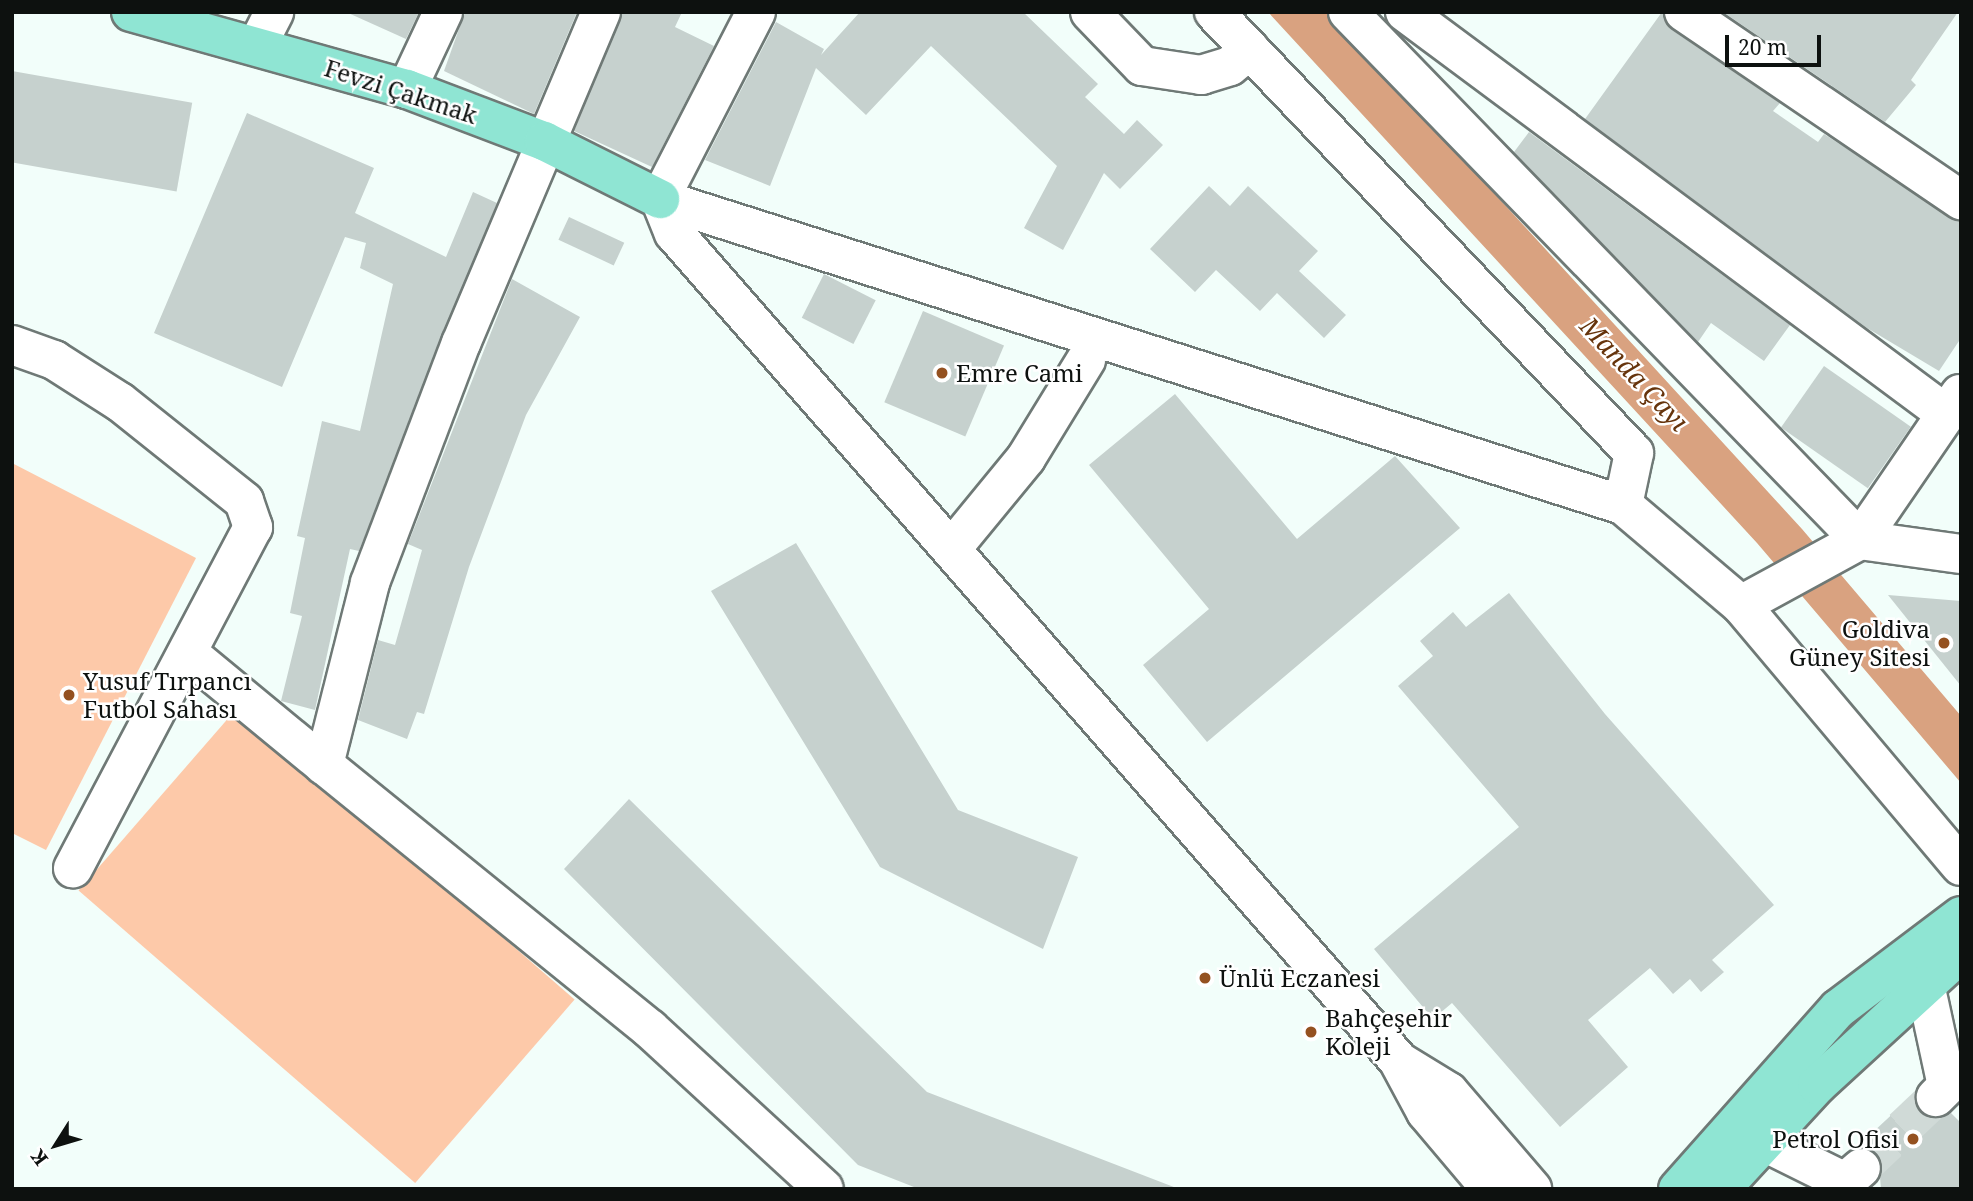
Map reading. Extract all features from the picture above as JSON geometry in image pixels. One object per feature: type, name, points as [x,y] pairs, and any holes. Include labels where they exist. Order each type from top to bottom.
[{"type":"main road","name":"Fevzi Çakmak","points":[[131,12],[407,89],[544,141],[660,199]]},
{"type":"main road","points":[[1678,1189],[1839,1009],[1961,916]]},
{"type":"main road","points":[[1721,1189],[1764,1142],[1925,984],[1961,953]]},
{"type":"street","points":[[257,46],[274,12]]},
{"type":"street","points":[[407,89],[443,12]]},
{"type":"street","points":[[324,765],[370,583],[544,141],[601,12]]},
{"type":"street","points":[[756,12],[660,199],[674,233],[953,547],[1398,1060],[1426,1112],[1491,1189]]},
{"type":"street","points":[[1090,12],[1142,66],[1201,75],[1230,66],[1250,50]]},
{"type":"street","points":[[1214,12],[1634,453],[1623,505]]},
{"type":"street","points":[[1348,12],[1847,547],[1961,554]]},
{"type":"street","points":[[1405,12],[1954,403],[1847,547],[1741,605]]},
{"type":"street","points":[[1684,12],[1961,200]]},
{"type":"street","points":[[660,199],[1623,505],[1741,605],[1961,866]]},
{"type":"street","points":[[12,345],[54,360],[120,402],[244,500],[253,527],[73,869]]},
{"type":"street","points":[[953,547],[1026,458],[1086,360]]},
{"type":"street","points":[[188,653],[650,1029],[824,1189]]},
{"type":"street","points":[[1925,984],[1947,1086],[1936,1097]]},
{"type":"street","points":[[1398,1060],[1449,1092],[1532,1189]]},
{"type":"street","points":[[1764,1142],[1845,1182],[1861,1168]]},
{"type":"shaded area","name":"Yusuf Tırpancı Futbol Sahası","points":[[12,463],[196,558],[46,850],[12,833]]},
{"type":"shaded area","points":[[238,707],[575,1000],[415,1183],[79,890]]},
{"type":"water","name":"Manda Çayı","points":[[1268,12],[1328,12],[1802,529],[1961,716],[1961,783],[1757,543]]},
{"type":"building","points":[[346,12],[419,12],[406,39]]},
{"type":"building","points":[[465,12],[577,12],[534,114],[444,71]]},
{"type":"building","points":[[622,12],[682,12],[675,27],[714,46],[652,167],[574,131]]},
{"type":"building","points":[[860,12],[1023,12],[1098,84],[1085,97],[1124,134],[1137,120],[1163,145],[1120,189],[1104,173],[1063,250],[1024,228],[1057,166],[931,46],[866,115],[816,68],[770,186],[705,160],[776,22],[824,49],[821,55]]},
{"type":"building","points":[[1662,12],[1672,30],[1780,103],[1773,111],[1818,142],[1824,134],[1961,222],[1961,338],[1939,371],[1867,328],[1585,119]]},
{"type":"building","points":[[1723,12],[1958,12],[1911,80],[1916,85],[1885,122]]},
{"type":"building","points":[[12,71],[192,103],[177,191],[12,162]]},
{"type":"building","points":[[247,113],[374,168],[355,213],[446,257],[473,192],[497,203],[359,551],[350,549],[315,710],[281,701],[302,616],[290,613],[305,538],[297,536],[322,421],[360,431],[393,284],[360,268],[366,243],[345,237],[282,387],[154,333]]},
{"type":"building","points":[[1529,132],[1790,325],[1764,361],[1711,323],[1698,342],[1514,152]]},
{"type":"building","points":[[1209,186],[1230,206],[1248,186],[1318,251],[1299,271],[1346,315],[1324,338],[1277,293],[1260,311],[1216,270],[1195,292],[1150,249]]},
{"type":"building","points":[[569,217],[624,243],[614,265],[558,240]]},
{"type":"building","points":[[824,274],[876,300],[853,344],[802,318]]},
{"type":"building","points":[[512,279],[580,317],[526,415],[469,567],[424,714],[417,712],[407,739],[358,720],[378,640],[395,645],[422,550],[408,544]]},
{"type":"building","name":"Emre Cami","points":[[923,311],[1004,345],[965,437],[884,402]]},
{"type":"building","points":[[1824,366],[1911,427],[1868,488],[1781,427]]},
{"type":"building","points":[[1175,394],[1297,539],[1395,456],[1460,528],[1207,742],[1143,665],[1209,609],[1089,465]]},
{"type":"building","points":[[796,543],[958,810],[1078,857],[1043,949],[880,867],[711,591]]},
{"type":"building","points":[[1509,593],[1605,714],[1774,905],[1712,960],[1724,972],[1701,992],[1690,979],[1673,994],[1650,968],[1588,1020],[1628,1067],[1560,1127],[1452,1003],[1433,1019],[1374,949],[1519,827],[1398,686],[1433,656],[1420,641],[1453,612],[1466,627]]},
{"type":"building","name":"Goldiva Güney Sitesi","points":[[1888,595],[1961,601],[1961,686]]},
{"type":"building","points":[[629,799],[927,1092],[1179,1189],[919,1189],[858,1165],[564,869]]},
{"type":"building","name":"Petrol Ofisi","points":[[1915,1093],[1921,1113],[1931,1118],[1951,1113],[1961,1123],[1961,1189],[1881,1189],[1878,1154],[1857,1147]]},
{"type":"tunnel","points":[[1861,1168],[1936,1097]]},
{"type":"place","name":"Emre Cami","points":[[942,373]]},
{"type":"place","name":"Goldiva Güney Sitesi","points":[[1944,643]]},
{"type":"place","name":"Yusuf Tırpancı Futbol Sahası","points":[[69,695]]},
{"type":"place","name":"Ünlü Eczanesi","points":[[1205,978]]},
{"type":"place","name":"Bahçeşehir Koleji","points":[[1311,1032]]},
{"type":"place","name":"Petrol Ofisi","points":[[1913,1139]]}]
